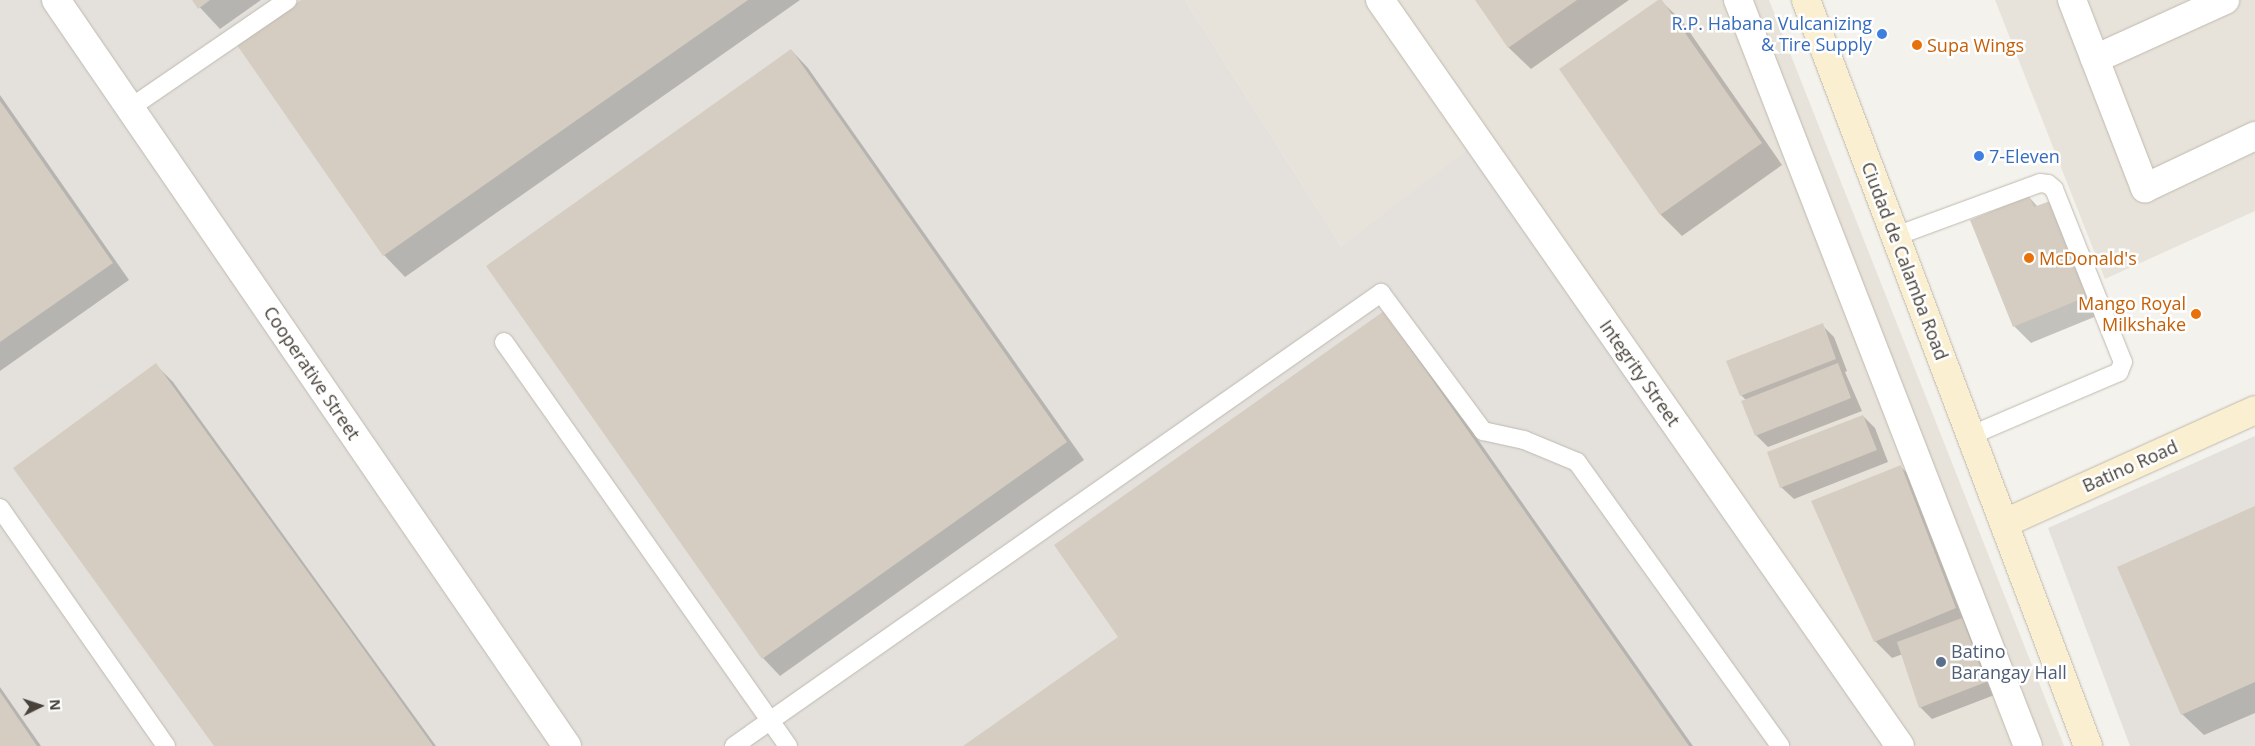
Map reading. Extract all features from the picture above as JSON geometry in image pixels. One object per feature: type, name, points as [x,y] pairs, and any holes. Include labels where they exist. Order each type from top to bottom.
[{"type":"main road","name":"Ciudad de Calamba Road","points":[[1806,0],[2088,746]]},
{"type":"main road","name":"Batino Road","points":[[2005,523],[2255,410]]},
{"type":"street","name":"Cooperative Street","points":[[56,0],[567,746]]},
{"type":"street","name":"Integrity Street","points":[[1380,0],[1900,746]]},
{"type":"street","points":[[1738,0],[2028,746]]},
{"type":"street","points":[[2072,0],[2145,188],[2255,136]]},
{"type":"street","points":[[2095,59],[2225,0]]},
{"type":"lane","points":[[130,108],[288,0]]},
{"type":"lane","points":[[1896,236],[2040,183],[2054,190],[2124,362],[2119,372],[1972,435]]},
{"type":"lane","points":[[734,746],[1381,293],[1483,431],[1524,440],[1577,462],[1780,746]]},
{"type":"lane","points":[[504,342],[788,746]]},
{"type":"lane","points":[[0,508],[166,746]]},
{"type":"shaded area","points":[[0,0],[1185,0],[1341,246],[1467,150],[1886,746],[0,746]]},
{"type":"shaded area","points":[[1185,0],[1769,0],[2064,746],[1886,746],[1468,150],[1341,246]]},
{"type":"shaded area","points":[[1995,0],[2255,0],[2255,211],[2105,279]]},
{"type":"shaded area","points":[[2255,436],[2255,746],[2130,746],[2048,528]]},
{"type":"building","points":[[192,0],[210,0],[198,9]]},
{"type":"building","points":[[301,0],[748,0],[383,256],[237,45]]},
{"type":"building","points":[[1475,0],[1577,0],[1508,48]]},
{"type":"building","points":[[1658,0],[1662,0],[1762,143],[1660,215],[1559,69]]},
{"type":"building","points":[[791,49],[1067,442],[762,659],[486,266]]},
{"type":"building","points":[[0,101],[113,263],[0,342]]},
{"type":"building","name":"McDonald's","points":[[2029,196],[2034,207],[2050,201],[2088,296],[2013,327],[1970,220]]},
{"type":"building","points":[[1384,311],[1689,746],[963,746],[1118,637],[1054,545]]},
{"type":"building","points":[[1823,323],[1836,359],[1740,396],[1726,361]]},
{"type":"building","points":[[156,363],[433,746],[214,746],[13,468]]},
{"type":"building","points":[[1838,363],[1851,398],[1755,436],[1741,401]]},
{"type":"building","points":[[1863,415],[1877,450],[1780,488],[1767,452]]},
{"type":"building","points":[[1901,465],[1956,608],[1874,642],[1811,501]]},
{"type":"building","points":[[2255,506],[2255,682],[2181,715],[2117,567]]},
{"type":"building","name":"Batino Barangay Hall","points":[[1962,618],[1986,682],[1919,708],[1897,642]]},
{"type":"building","points":[[0,692],[37,746],[0,746]]},
{"type":"place","name":"R.P. Habana Vulcanizing & Tire Supply","points":[[1882,34]]},
{"type":"place","name":"Supa Wings","points":[[1917,45]]},
{"type":"place","name":"7-Eleven","points":[[1979,156]]},
{"type":"place","name":"McDonald's","points":[[2029,258]]},
{"type":"place","name":"Mango Royal Milkshake","points":[[2196,314]]},
{"type":"place","name":"Batino Barangay Hall","points":[[1941,662]]}]
